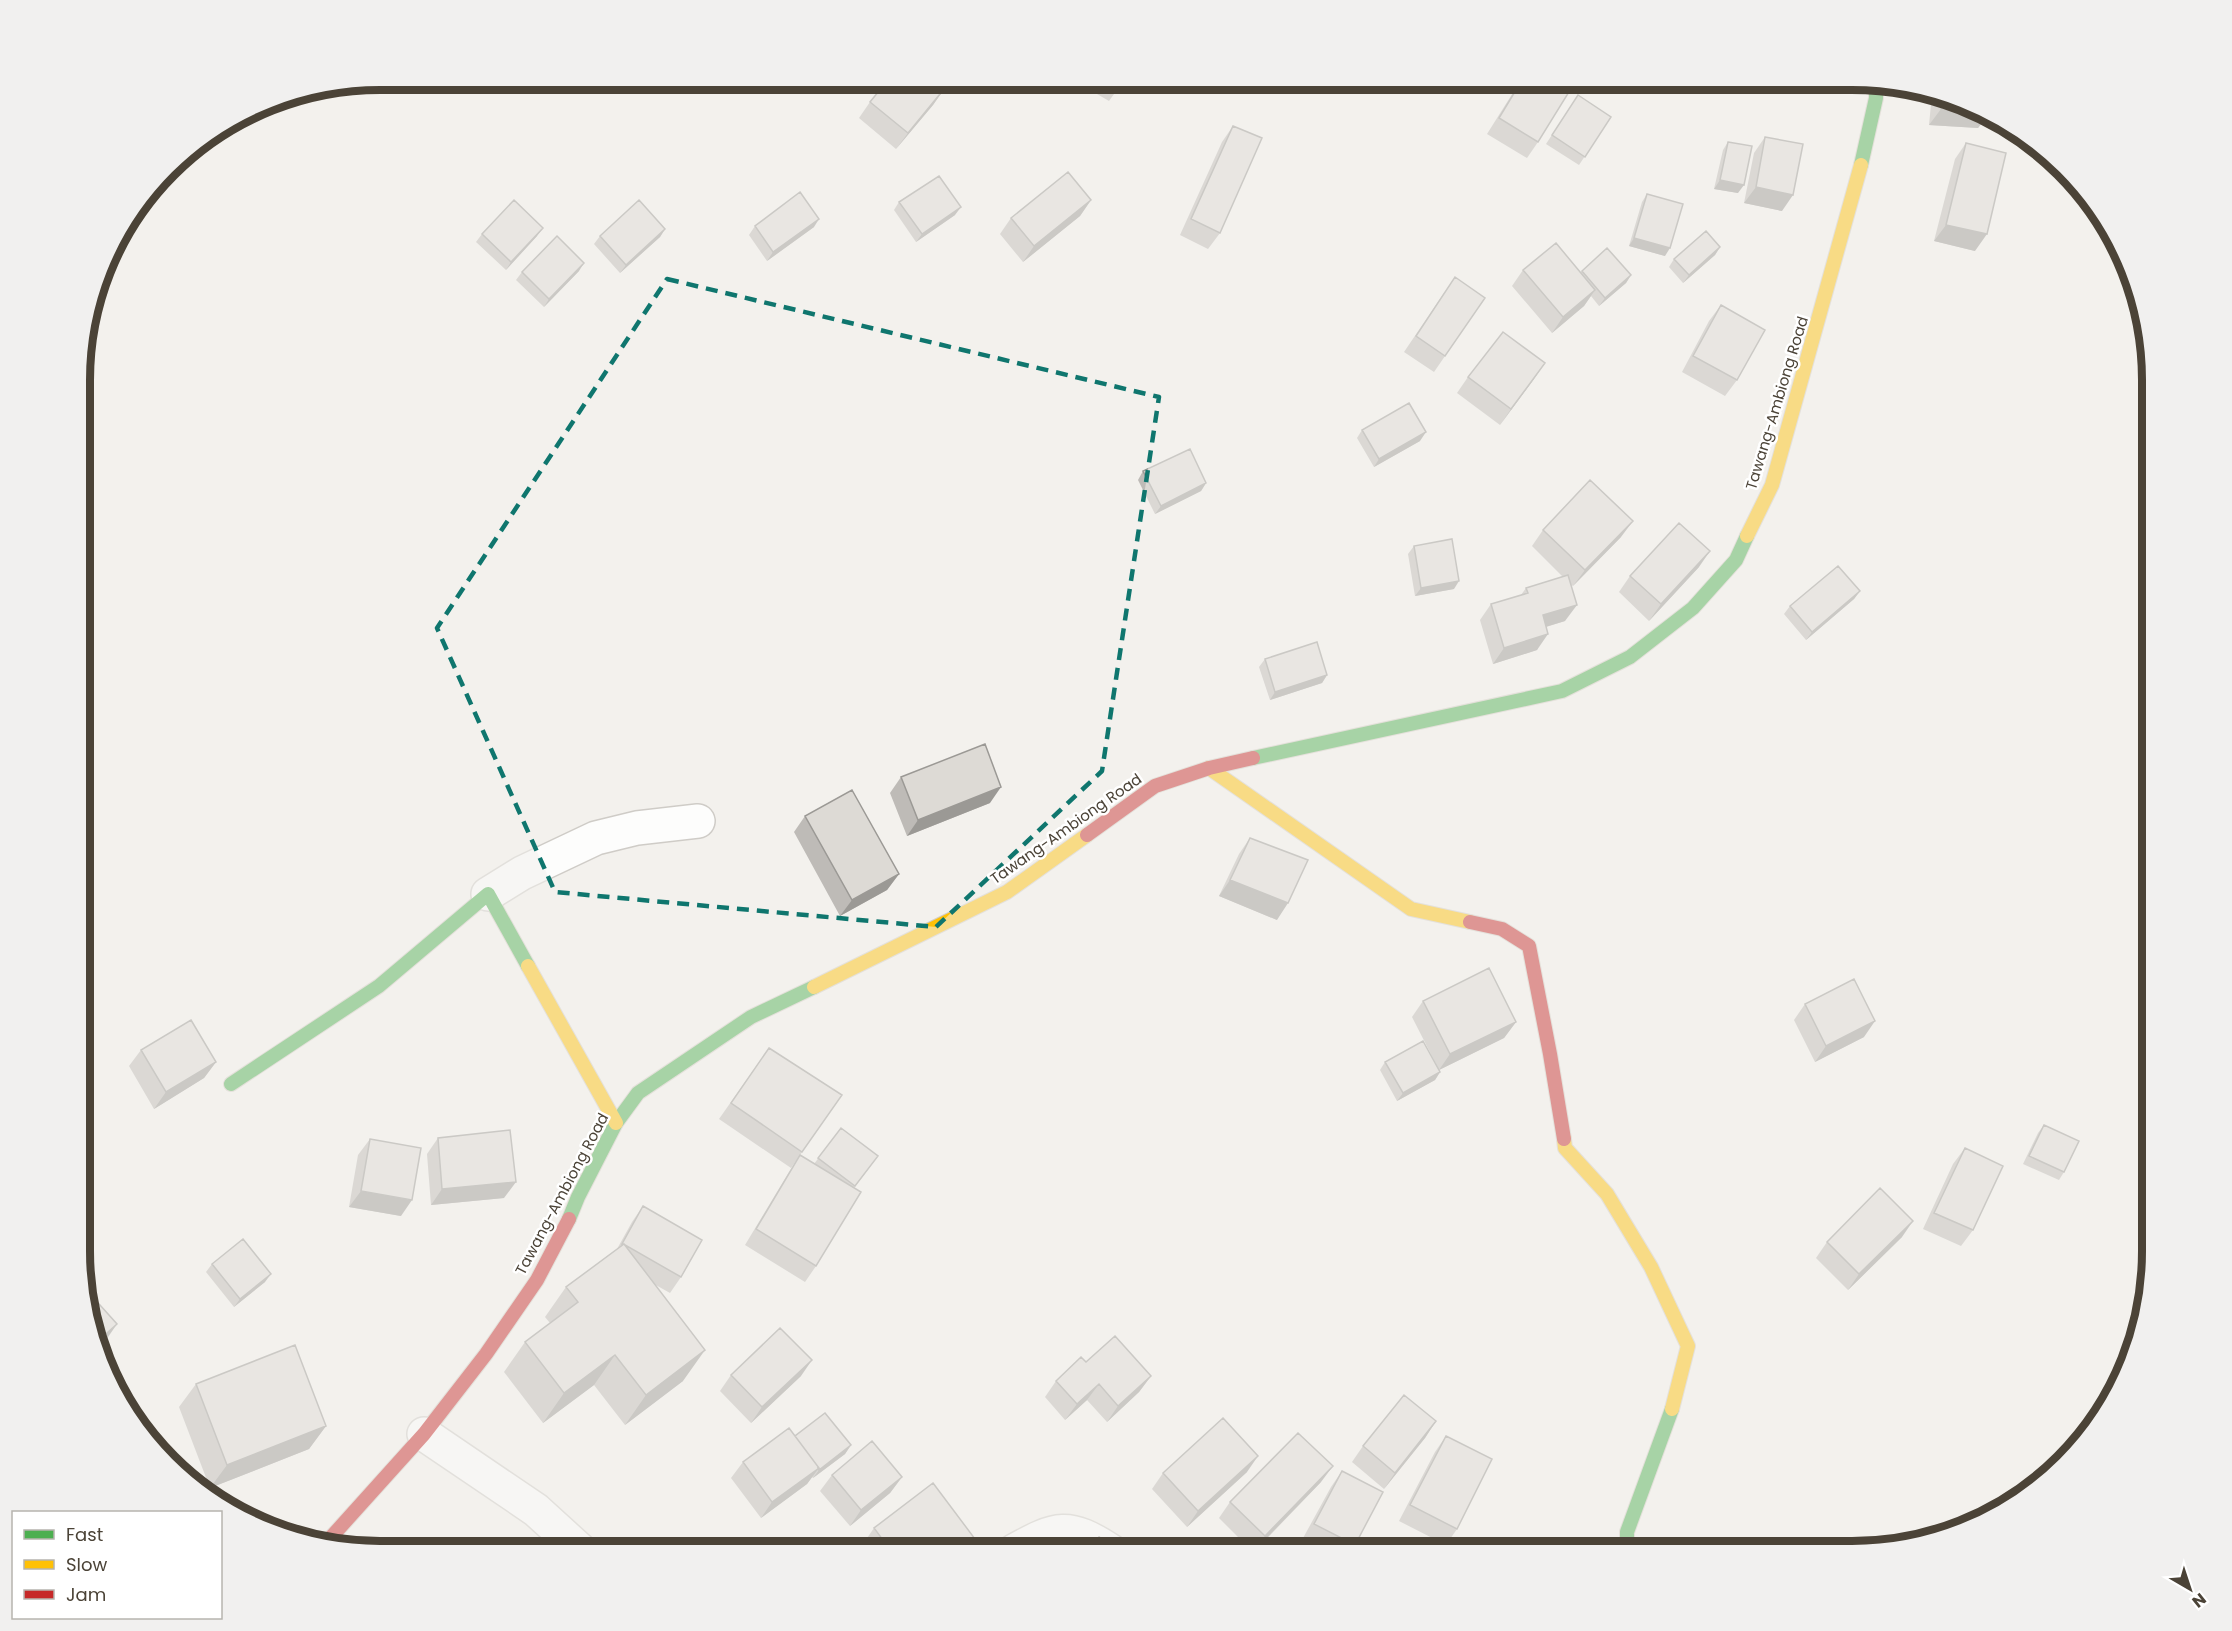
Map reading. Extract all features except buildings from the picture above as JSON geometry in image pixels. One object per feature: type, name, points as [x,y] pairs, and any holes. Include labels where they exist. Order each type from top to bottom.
[{"type":"main road","name":"Tawang-Ambiong Road","points":[[337,1538],[424,1434],[486,1354],[537,1280],[564,1232],[616,1123],[638,1093],[751,1017],[1007,892],[1155,786],[1209,768],[1562,691],[1630,657],[1693,608],[1736,560],[1772,485],[1856,186],[1876,91]]},
{"type":"main road","points":[[1209,768],[1411,909],[1502,929],[1529,946],[1565,1148],[1607,1194],[1651,1267],[1688,1346],[1676,1398],[1626,1532],[1626,1541]]},
{"type":"main road","points":[[231,1084],[379,986],[489,894],[616,1123]]},
{"type":"street","points":[[489,894],[522,873],[596,838],[637,828],[698,821]]},
{"type":"street","points":[[424,1434],[536,1509],[570,1541]]},
{"type":"street","points":[[1034,1541],[1054,1531],[1073,1531],[1095,1541]]},
{"type":"highlighted area","points":[[667,279],[1159,397],[1102,771],[936,927],[555,892],[437,628]]},
{"type":"traffic: fast","points":[[1861,165],[1876,91]]},
{"type":"traffic: fast","points":[[1253,758],[1562,691],[1630,657],[1693,608],[1736,560],[1747,536]]},
{"type":"traffic: fast","points":[[231,1084],[379,986],[488,894],[528,966]]},
{"type":"traffic: fast","points":[[569,1219],[616,1123],[638,1093],[751,1017],[814,987]]},
{"type":"traffic: fast","points":[[1627,1541],[1627,1532],[1672,1409]]},
{"type":"traffic: slow","points":[[1747,536],[1772,485],[1861,165]]},
{"type":"traffic: slow","points":[[1209,768],[1411,909],[1470,922]]},
{"type":"traffic: slow","points":[[814,987],[1007,892],[1087,835]]},
{"type":"traffic: slow","points":[[528,966],[616,1123]]},
{"type":"traffic: slow","points":[[1564,1139],[1565,1148],[1607,1194],[1651,1267],[1688,1346],[1672,1409]]},
{"type":"traffic: jam","points":[[1087,835],[1155,786],[1209,768],[1253,758]]},
{"type":"traffic: jam","points":[[1470,922],[1502,929],[1529,946],[1564,1139]]},
{"type":"traffic: jam","points":[[332,1537],[424,1434],[486,1354],[537,1280],[569,1219]]}]
